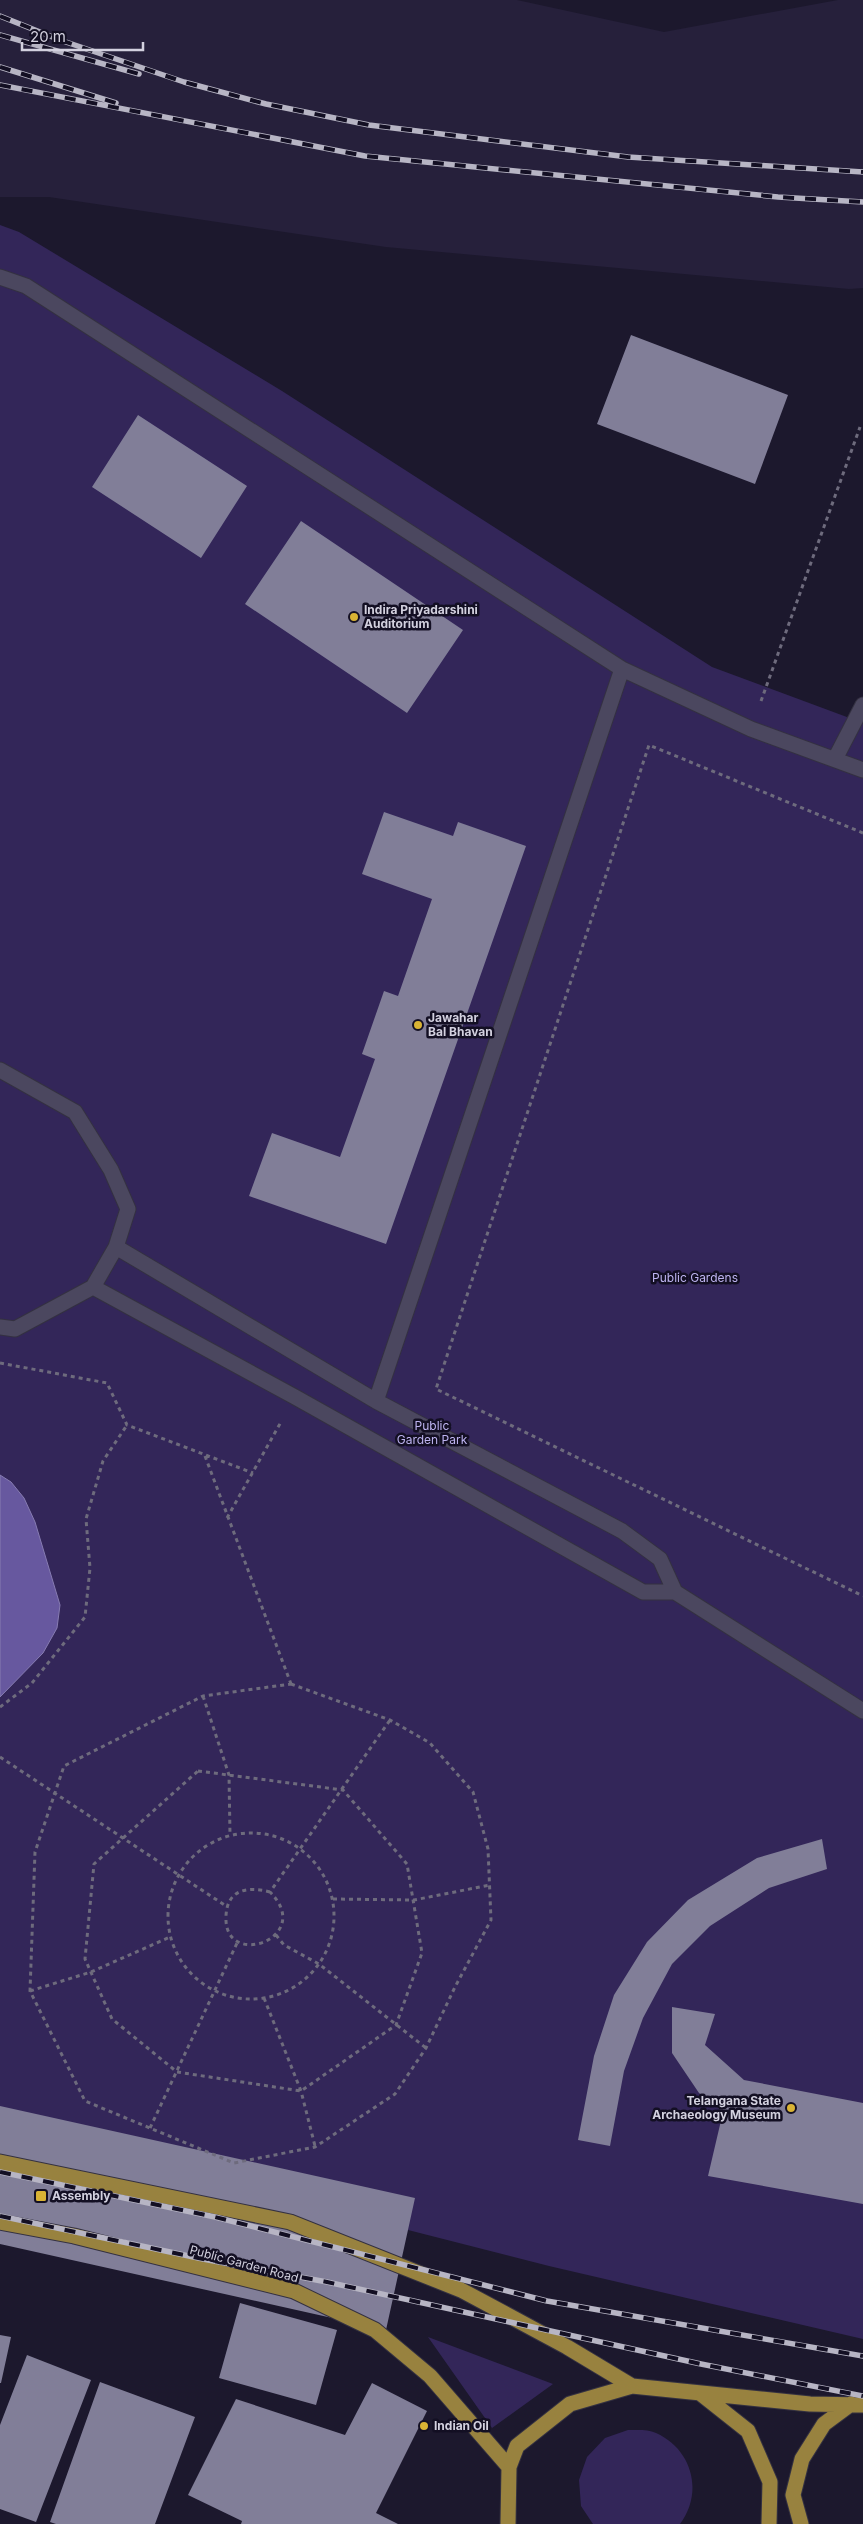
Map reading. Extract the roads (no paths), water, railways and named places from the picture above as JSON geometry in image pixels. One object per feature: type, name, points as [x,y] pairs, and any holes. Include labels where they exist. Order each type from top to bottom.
[{"type":"highway","points":[[0,2162],[290,2222],[461,2290],[567,2347],[632,2386]]},
{"type":"highway","name":"Public Garden Road","points":[[0,2222],[74,2236],[294,2291],[375,2330],[430,2376],[509,2467]]},
{"type":"highway","points":[[508,2524],[509,2467],[517,2446],[570,2404],[632,2386],[810,2404],[857,2404]]},
{"type":"highway","points":[[700,2393],[748,2431],[770,2482],[769,2524]]},
{"type":"highway","points":[[801,2524],[792,2495],[802,2459],[824,2424],[857,2404]]},
{"type":"lane","points":[[0,277],[26,286],[622,669],[750,729],[863,770]]},
{"type":"lane","points":[[376,1401],[622,669]]},
{"type":"lane","points":[[836,759],[863,705]]},
{"type":"lane","points":[[0,1070],[75,1112],[111,1170],[128,1208],[116,1247],[93,1287],[15,1329],[0,1327]]},
{"type":"lane","points":[[116,1247],[376,1401],[622,1531],[660,1559],[674,1592]]},
{"type":"lane","points":[[93,1287],[295,1397],[643,1592],[674,1592],[863,1711]]},
{"type":"railway","points":[[0,16],[60,40],[184,82],[266,104],[369,125],[628,157],[863,172]]},
{"type":"railway","points":[[0,35],[139,74]]},
{"type":"railway","points":[[0,67],[116,103]]},
{"type":"railway","points":[[0,85],[365,156],[778,197],[863,202]]},
{"type":"railway","points":[[0,2172],[215,2217],[547,2301],[863,2356]]},
{"type":"railway","points":[[0,2216],[203,2259],[327,2282],[701,2364],[863,2396]]},
{"type":"place","name":"Indira Priyadarshini Auditorium","points":[[354,617]]},
{"type":"place","name":"Jawahar Bal Bhavan","points":[[418,1025]]},
{"type":"place","name":"Telangana State Archaeology Museum","points":[[791,2108]]},
{"type":"place","name":"Assembly","points":[[41,2196]]},
{"type":"place","name":"Indian Oil","points":[[424,2426]]},
{"type":"park label","name":"Public Gardens","points":[[695,1278]]},
{"type":"park label","name":"Public Garden Park","points":[[432,1433]]}]
